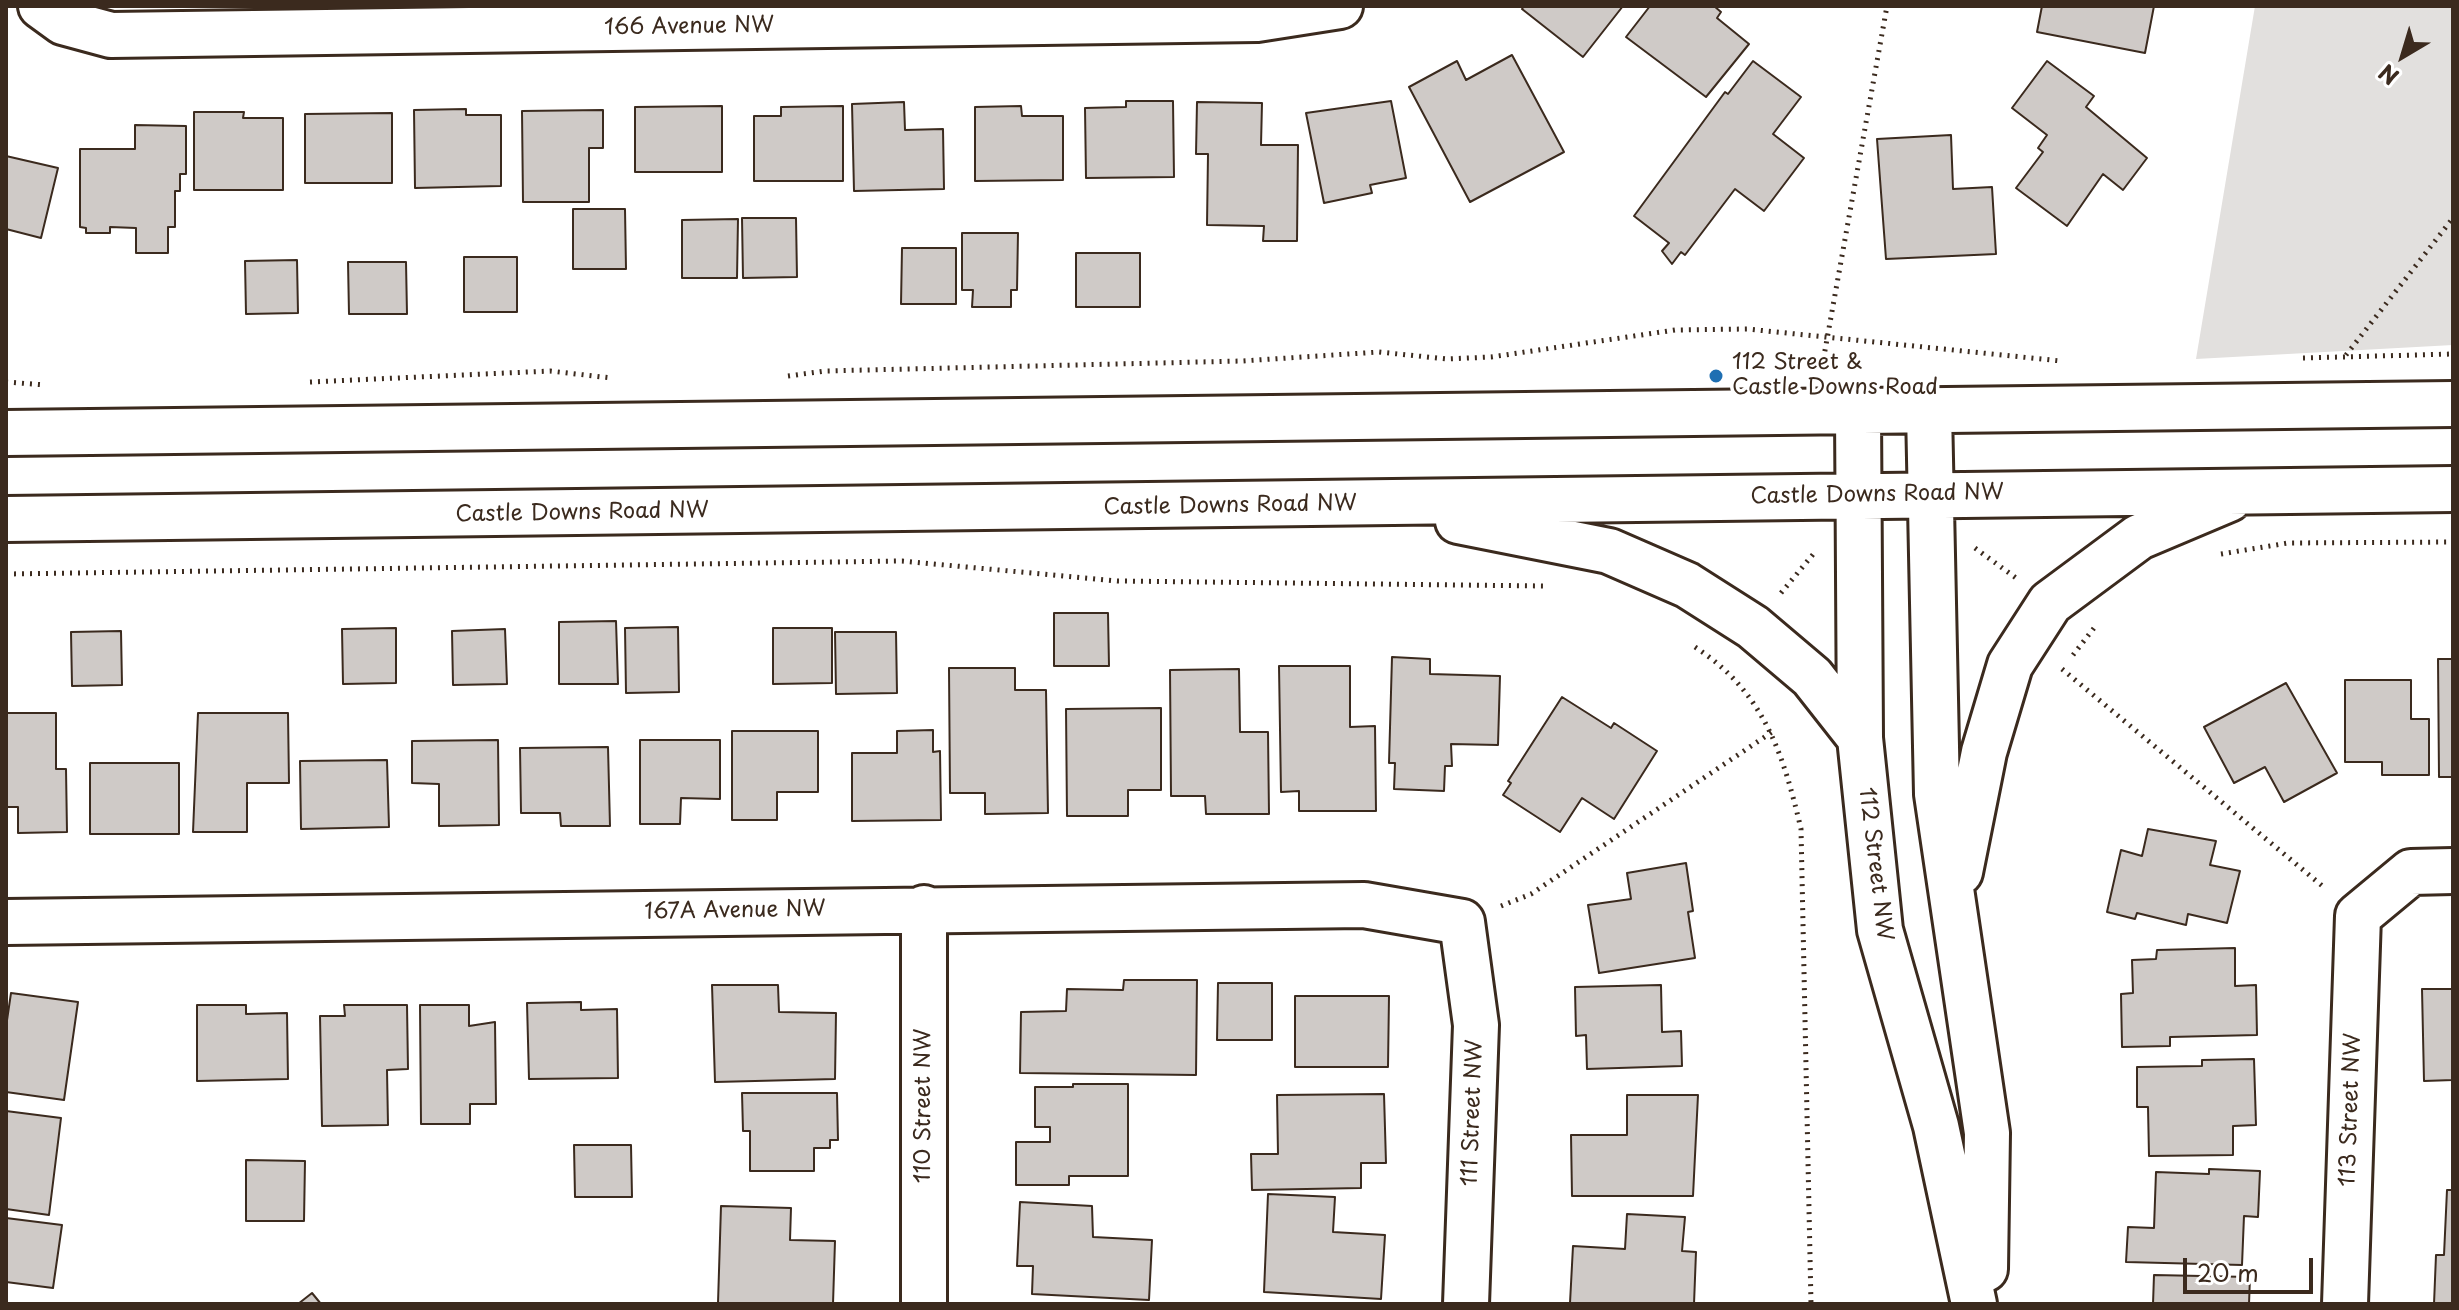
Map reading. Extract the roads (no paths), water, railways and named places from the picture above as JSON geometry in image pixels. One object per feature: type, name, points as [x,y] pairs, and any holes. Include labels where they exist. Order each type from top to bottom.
[{"type":"main road","name":"166 Avenue NW","points":[[42,7],[84,30],[111,35],[1257,19],[1340,6]]},
{"type":"main road","points":[[6,433],[2453,404]]},
{"type":"main road","points":[[1929,411],[1937,794],[1987,1133],[1984,1304]]},
{"type":"main road","name":"112 Street NW","points":[[1858,412],[1860,738],[1880,930],[1936,1126],[1974,1304]]},
{"type":"main road","name":"Castle Downs Road NW","points":[[6,519],[2453,489]]},
{"type":"main road","points":[[1955,900],[1984,752],[2010,665],[2050,603],[2139,537],[2246,492]]},
{"type":"main road","points":[[1373,504],[1609,551],[1687,585],[1753,627],[1812,677],[1860,738]]},
{"type":"main road","name":"113 Street NW","points":[[2345,1304],[2358,916],[2411,872],[2453,871]]},
{"type":"main road","name":"167A Avenue NW","points":[[6,922],[924,908],[1364,905],[1462,922]]},
{"type":"main road","name":"110 Street NW","points":[[924,908],[924,1304]]},
{"type":"main road","name":"111 Street NW","points":[[1462,922],[1476,1025],[1466,1304]]},
{"type":"place","name":"112 Street & Castle Downs Road","points":[[1716,376]]}]
